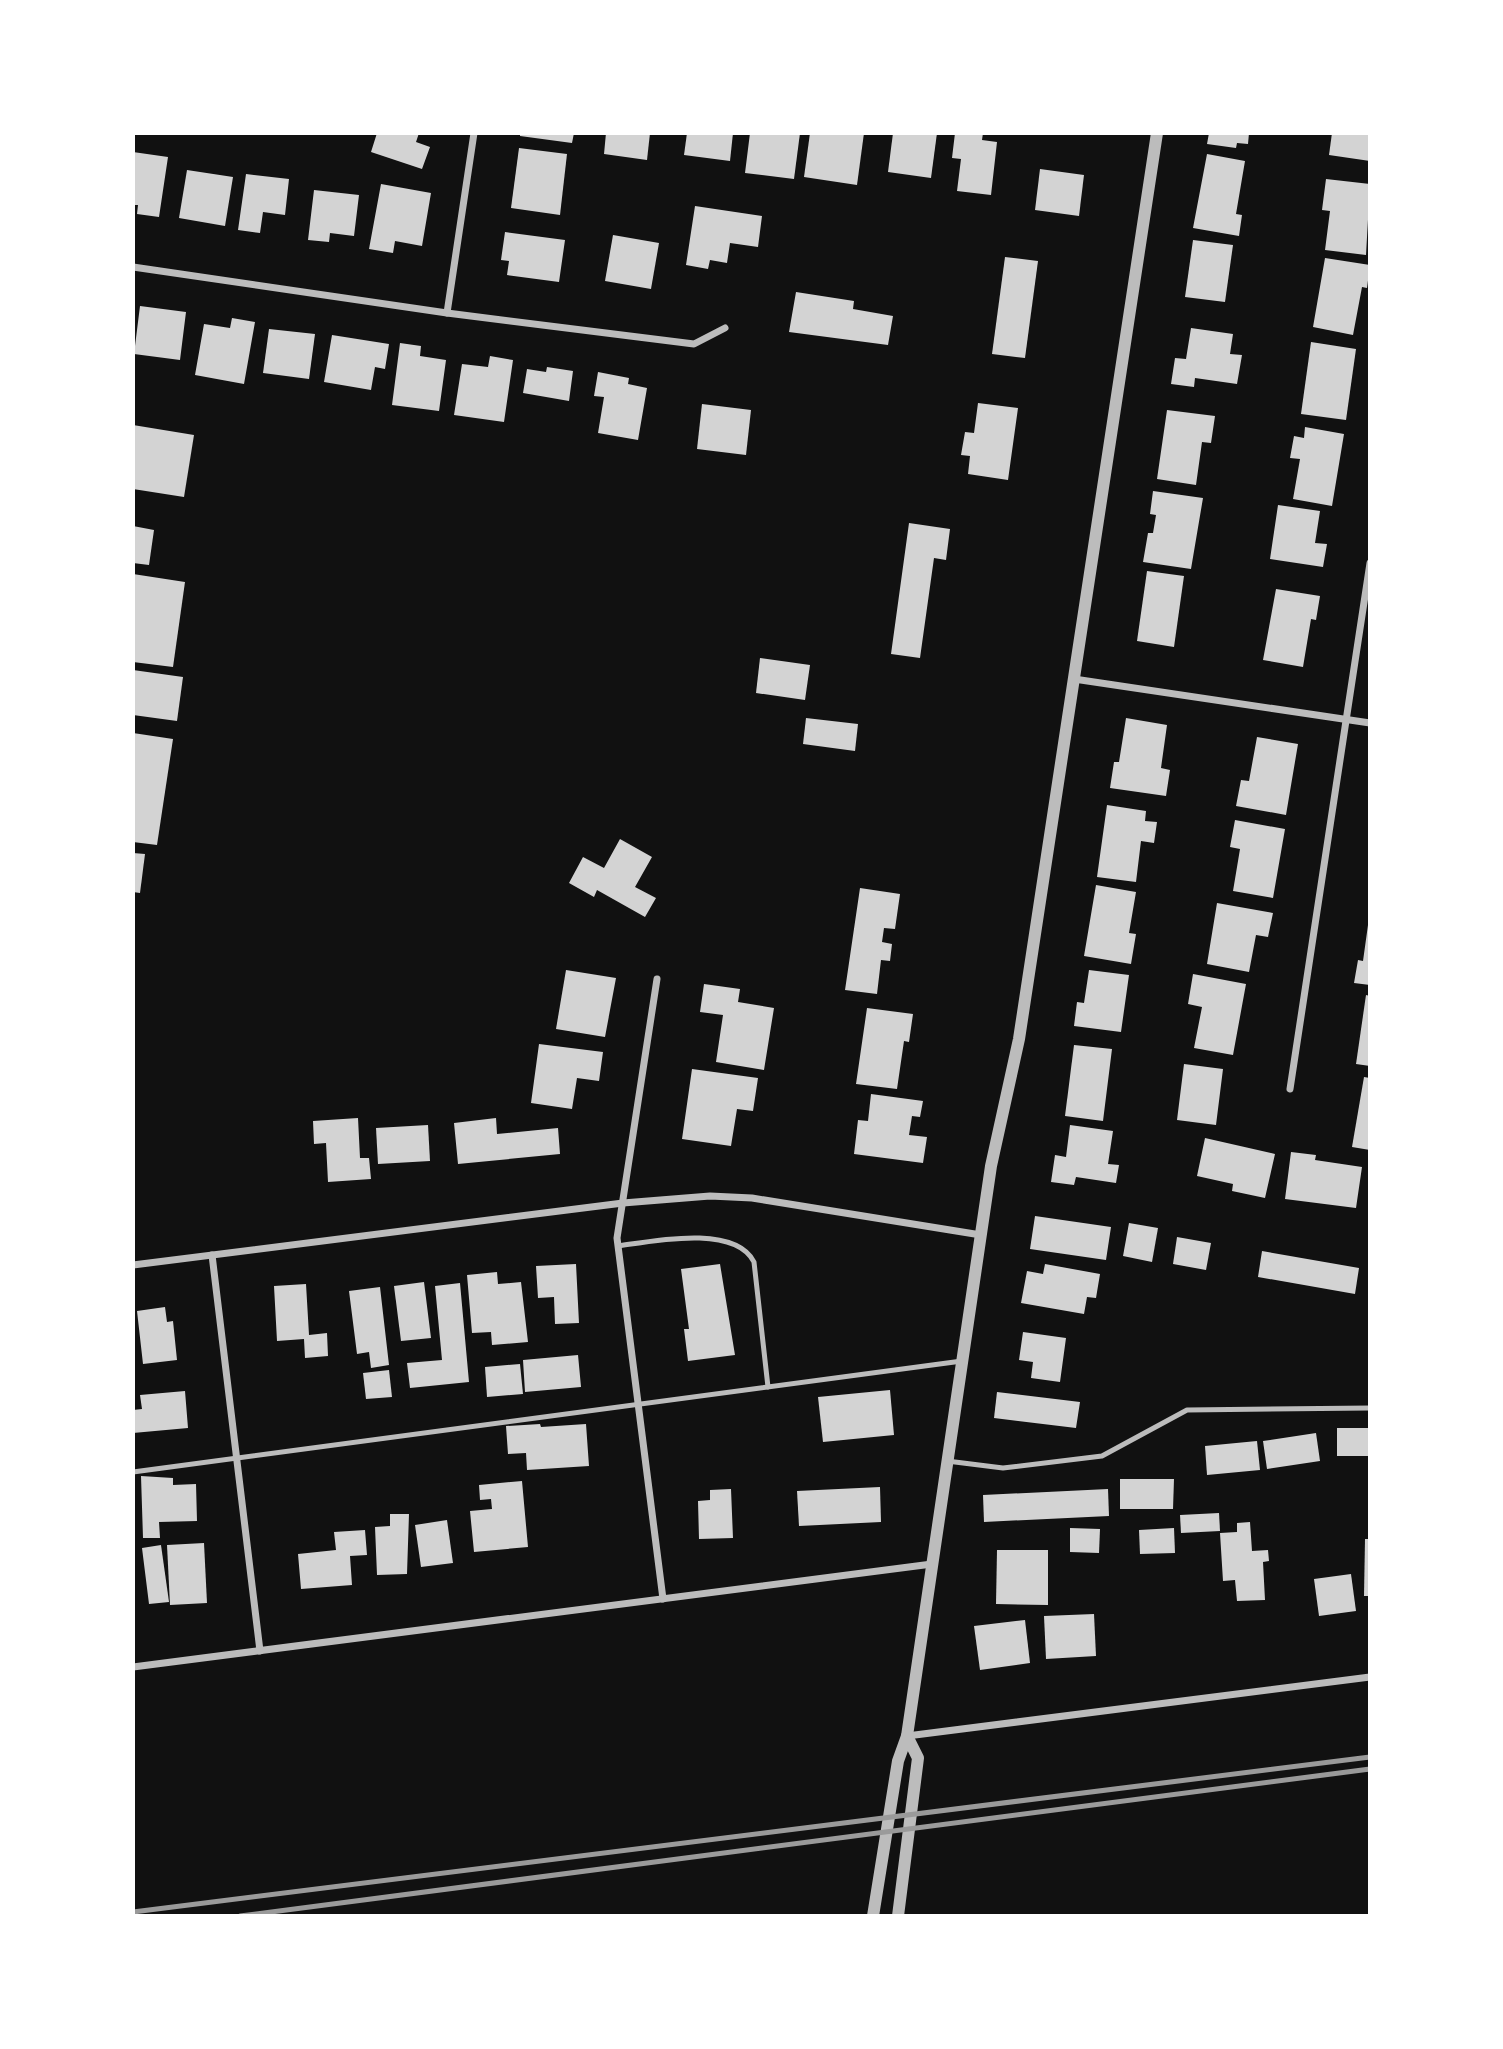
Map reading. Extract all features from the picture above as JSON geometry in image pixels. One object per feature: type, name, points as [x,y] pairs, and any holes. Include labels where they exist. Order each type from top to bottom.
[{"type":"street","points":[[447,313],[474,133]]},
{"type":"street","points":[[873,1916],[898,1761],[907,1736],[991,1166],[1019,1039],[1157,133]]},
{"type":"street","points":[[133,267],[447,313],[694,344],[725,328]]},
{"type":"street","points":[[1290,1089],[1370,563]]},
{"type":"street","points":[[1074,678],[1370,723]]},
{"type":"street","points":[[657,979],[618,1246],[663,1599]]},
{"type":"street","points":[[133,1265],[623,1203],[710,1196],[752,1198],[981,1235]]},
{"type":"street","points":[[212,1255],[260,1651]]},
{"type":"street","points":[[133,1667],[932,1564]]},
{"type":"street","points":[[907,1736],[1370,1676]]},
{"type":"street","points":[[898,1916],[918,1758],[907,1736]]},
{"type":"lane","points":[[618,1246],[683,1238],[735,1243],[748,1250],[754,1262],[768,1387]]},
{"type":"lane","points":[[133,1472],[962,1361]]},
{"type":"lane","points":[[947,1461],[1003,1468],[1102,1456],[1187,1410],[1370,1408]]},
{"type":"building","points":[[377,133],[419,133],[416,142],[430,147],[422,169],[371,152]]},
{"type":"building","points":[[520,133],[574,133],[572,143],[520,136]]},
{"type":"building","points":[[606,133],[650,133],[647,160],[604,154]]},
{"type":"building","points":[[687,133],[733,133],[730,161],[684,155]]},
{"type":"building","points":[[750,133],[800,133],[794,179],[745,173]]},
{"type":"building","points":[[810,133],[864,133],[857,185],[804,177]]},
{"type":"building","points":[[893,133],[937,133],[931,178],[888,172]]},
{"type":"building","points":[[955,133],[983,133],[982,140],[997,142],[991,195],[957,191],[961,159],[952,158]]},
{"type":"building","points":[[1209,133],[1249,133],[1248,144],[1237,143],[1236,148],[1207,144]]},
{"type":"building","points":[[1332,133],[1370,133],[1370,161],[1329,155]]},
{"type":"building","points":[[519,148],[567,154],[560,215],[511,208]]},
{"type":"building","points":[[133,152],[168,157],[159,217],[137,214],[138,205],[133,205]]},
{"type":"building","points":[[1207,154],[1245,161],[1236,214],[1242,215],[1239,236],[1193,228]]},
{"type":"building","points":[[1040,169],[1084,175],[1079,216],[1035,210]]},
{"type":"building","points":[[187,170],[233,177],[225,226],[179,218]]},
{"type":"building","points":[[246,174],[289,179],[285,215],[263,212],[260,233],[238,230]]},
{"type":"building","points":[[1326,179],[1370,184],[1366,255],[1325,250],[1330,211],[1322,210]]},
{"type":"building","points":[[381,184],[431,193],[422,246],[395,241],[393,253],[369,249]]},
{"type":"building","points":[[314,190],[359,195],[354,236],[330,233],[329,242],[308,240]]},
{"type":"building","points":[[695,206],[762,216],[758,247],[730,243],[727,263],[710,260],[708,269],[686,265]]},
{"type":"building","points":[[505,232],[565,240],[559,282],[507,275],[509,261],[501,260]]},
{"type":"building","points":[[613,235],[659,243],[651,289],[605,281]]},
{"type":"building","points":[[1193,240],[1233,245],[1225,302],[1185,297]]},
{"type":"building","points":[[1005,257],[1038,261],[1025,358],[992,354]]},
{"type":"building","points":[[1325,258],[1370,265],[1367,288],[1362,287],[1353,335],[1313,327]]},
{"type":"building","points":[[796,292],[854,301],[853,309],[893,316],[888,345],[789,332]]},
{"type":"building","points":[[140,306],[186,312],[180,360],[134,354]]},
{"type":"building","points":[[232,318],[255,322],[244,384],[195,375],[204,324],[230,328]]},
{"type":"building","points":[[1191,328],[1233,334],[1230,354],[1242,355],[1237,384],[1195,378],[1194,387],[1171,384],[1175,358],[1186,359]]},
{"type":"building","points":[[269,329],[315,334],[309,379],[263,373]]},
{"type":"building","points":[[332,335],[389,344],[385,369],[375,367],[371,390],[324,382]]},
{"type":"building","points":[[1311,342],[1356,349],[1346,420],[1301,414]]},
{"type":"building","points":[[400,343],[421,346],[420,356],[446,360],[439,411],[392,405]]},
{"type":"building","points":[[490,356],[513,360],[504,422],[454,415],[462,364],[488,367]]},
{"type":"building","points":[[547,367],[573,371],[569,401],[523,393],[527,369],[546,372]]},
{"type":"building","points":[[598,372],[629,378],[628,384],[647,388],[638,440],[598,433],[604,397],[594,396]]},
{"type":"building","points":[[978,403],[1018,408],[1008,480],[968,474],[970,456],[961,455],[965,432],[974,433]]},
{"type":"building","points":[[702,404],[751,410],[746,455],[697,449]]},
{"type":"building","points":[[1167,410],[1215,416],[1211,443],[1202,442],[1196,485],[1157,479]]},
{"type":"building","points":[[133,425],[194,435],[184,497],[133,489]]},
{"type":"building","points":[[1305,427],[1344,434],[1332,506],[1293,499],[1300,459],[1290,458],[1294,436],[1304,438]]},
{"type":"building","points":[[1153,491],[1203,498],[1191,569],[1143,562],[1148,533],[1153,533],[1156,515],[1150,514]]},
{"type":"building","points":[[1278,505],[1320,511],[1315,543],[1327,544],[1323,567],[1270,559]]},
{"type":"building","points":[[909,523],[950,529],[946,560],[934,558],[920,658],[891,654]]},
{"type":"building","points":[[133,526],[154,530],[149,565],[133,563]]},
{"type":"building","points":[[1147,571],[1184,576],[1174,647],[1137,641]]},
{"type":"building","points":[[133,574],[185,582],[173,667],[133,662]]},
{"type":"building","points":[[1276,589],[1320,596],[1316,620],[1311,619],[1303,667],[1263,660]]},
{"type":"building","points":[[760,658],[810,665],[805,700],[756,693]]},
{"type":"building","points":[[133,670],[183,677],[177,721],[133,715]]},
{"type":"building","points":[[806,718],[858,724],[855,751],[803,744]]},
{"type":"building","points":[[1126,718],[1167,725],[1161,768],[1170,770],[1166,796],[1110,788],[1114,762],[1119,762]]},
{"type":"building","points":[[133,733],[173,739],[157,845],[133,842]]},
{"type":"building","points":[[1257,737],[1298,744],[1286,815],[1236,806],[1241,780],[1249,781]]},
{"type":"building","points":[[1107,805],[1146,811],[1145,821],[1157,822],[1154,843],[1141,841],[1136,882],[1097,877]]},
{"type":"building","points":[[1235,820],[1285,829],[1273,898],[1233,891],[1240,849],[1230,847]]},
{"type":"building","points":[[620,839],[652,857],[635,887],[656,898],[645,917],[597,890],[594,897],[569,883],[583,857],[604,868]]},
{"type":"building","points":[[133,853],[145,854],[140,893],[133,892]]},
{"type":"building","points":[[1096,885],[1136,892],[1129,933],[1136,934],[1131,964],[1084,956]]},
{"type":"building","points":[[860,888],[900,894],[895,929],[884,928],[882,942],[892,944],[890,961],[881,960],[877,994],[845,990]]},
{"type":"building","points":[[1217,903],[1273,913],[1268,937],[1256,935],[1249,972],[1207,964]]},
{"type":"building","points":[[1368,925],[1370,985],[1354,983],[1358,960],[1363,961]]},
{"type":"building","points":[[566,970],[616,978],[605,1037],[556,1029]]},
{"type":"building","points":[[1089,970],[1129,975],[1121,1032],[1074,1026],[1077,1002],[1084,1003]]},
{"type":"building","points":[[1193,974],[1246,984],[1233,1055],[1194,1048],[1202,1007],[1188,1004]]},
{"type":"building","points":[[704,984],[740,989],[738,1002],[774,1008],[764,1070],[716,1062],[723,1015],[700,1012]]},
{"type":"building","points":[[1366,995],[1370,996],[1370,1066],[1356,1064]]},
{"type":"building","points":[[867,1008],[913,1014],[909,1042],[904,1041],[897,1089],[856,1084]]},
{"type":"building","points":[[539,1044],[603,1052],[599,1081],[577,1078],[572,1109],[531,1103]]},
{"type":"building","points":[[1074,1045],[1112,1049],[1103,1121],[1065,1116]]},
{"type":"building","points":[[1184,1064],[1223,1069],[1216,1125],[1177,1120]]},
{"type":"building","points":[[692,1069],[758,1078],[753,1111],[737,1109],[731,1146],[682,1139]]},
{"type":"building","points":[[1364,1077],[1370,1078],[1370,1150],[1352,1147]]},
{"type":"building","points":[[871,1094],[923,1101],[920,1117],[912,1116],[909,1135],[927,1137],[923,1163],[854,1154],[858,1120],[868,1121]]},
{"type":"building","points":[[358,1118],[360,1158],[369,1158],[371,1179],[328,1182],[326,1143],[314,1144],[313,1121]]},
{"type":"building","points":[[496,1118],[497,1134],[558,1128],[560,1154],[458,1164],[454,1123]]},
{"type":"building","points":[[428,1125],[430,1161],[378,1164],[376,1128]]},
{"type":"building","points":[[1070,1125],[1113,1131],[1108,1164],[1119,1165],[1116,1183],[1076,1177],[1074,1185],[1051,1182],[1055,1155],[1066,1157]]},
{"type":"building","points":[[1205,1138],[1275,1154],[1265,1198],[1232,1191],[1233,1184],[1197,1176]]},
{"type":"building","points":[[1291,1152],[1316,1155],[1315,1160],[1362,1167],[1356,1208],[1285,1199]]},
{"type":"building","points":[[1035,1216],[1111,1227],[1106,1260],[1030,1249]]},
{"type":"building","points":[[1129,1223],[1158,1228],[1152,1262],[1123,1256]]},
{"type":"building","points":[[1177,1237],[1211,1243],[1206,1270],[1173,1264]]},
{"type":"building","points":[[1262,1251],[1359,1268],[1355,1294],[1258,1277]]},
{"type":"building","points":[[576,1264],[579,1323],[555,1324],[554,1297],[538,1298],[536,1266]]},
{"type":"building","points":[[720,1264],[735,1355],[688,1361],[684,1329],[689,1329],[681,1269]]},
{"type":"building","points":[[1045,1264],[1100,1274],[1096,1298],[1087,1297],[1084,1314],[1021,1303],[1027,1271],[1043,1274]]},
{"type":"building","points":[[497,1272],[498,1284],[521,1282],[528,1342],[492,1345],[491,1332],[472,1333],[467,1275]]},
{"type":"building","points":[[424,1282],[431,1338],[401,1341],[394,1286]]},
{"type":"building","points":[[460,1283],[469,1382],[410,1388],[407,1363],[442,1360],[435,1286]]},
{"type":"building","points":[[306,1284],[309,1335],[327,1333],[328,1356],[305,1358],[304,1339],[277,1341],[274,1286]]},
{"type":"building","points":[[380,1287],[389,1365],[371,1368],[369,1352],[357,1354],[349,1291]]},
{"type":"building","points":[[165,1307],[167,1322],[173,1321],[177,1360],[143,1364],[137,1311]]},
{"type":"building","points":[[1023,1332],[1066,1338],[1060,1382],[1031,1378],[1033,1362],[1019,1360]]},
{"type":"building","points":[[578,1355],[581,1387],[525,1392],[523,1360]]},
{"type":"building","points":[[520,1364],[523,1394],[487,1397],[485,1367]]},
{"type":"building","points":[[389,1370],[392,1397],[366,1399],[363,1373]]},
{"type":"building","points":[[890,1390],[894,1435],[823,1442],[818,1397]]},
{"type":"building","points":[[185,1391],[188,1428],[133,1433],[133,1410],[142,1409],[140,1395]]},
{"type":"building","points":[[997,1392],[1080,1402],[1076,1428],[994,1418]]},
{"type":"building","points":[[540,1424],[541,1427],[586,1424],[589,1466],[527,1470],[526,1453],[508,1454],[506,1426]]},
{"type":"building","points":[[1337,1428],[1370,1428],[1370,1456],[1337,1456]]},
{"type":"building","points":[[1316,1433],[1320,1461],[1267,1469],[1263,1441]]},
{"type":"building","points":[[1257,1441],[1260,1470],[1207,1475],[1205,1446]]},
{"type":"building","points":[[141,1476],[173,1478],[173,1485],[196,1484],[197,1521],[159,1522],[160,1538],[143,1538]]},
{"type":"building","points":[[1120,1479],[1174,1479],[1173,1509],[1120,1509]]},
{"type":"building","points":[[522,1481],[528,1547],[474,1552],[470,1511],[492,1509],[491,1499],[480,1500],[479,1485]]},
{"type":"building","points":[[880,1487],[881,1522],[799,1526],[797,1491]]},
{"type":"building","points":[[731,1489],[733,1538],[699,1539],[698,1501],[710,1500],[710,1490]]},
{"type":"building","points":[[1108,1489],[1109,1516],[984,1522],[983,1495]]},
{"type":"building","points":[[1219,1513],[1220,1531],[1181,1533],[1180,1515]]},
{"type":"building","points":[[390,1514],[409,1514],[407,1574],[377,1575],[375,1527],[390,1526]]},
{"type":"building","points":[[447,1520],[453,1563],[421,1567],[415,1525]]},
{"type":"building","points":[[1250,1522],[1252,1551],[1268,1550],[1269,1561],[1263,1562],[1265,1600],[1237,1601],[1235,1580],[1223,1581],[1220,1533],[1237,1532],[1237,1523]]},
{"type":"building","points":[[1070,1528],[1100,1529],[1099,1553],[1070,1552]]},
{"type":"building","points":[[1174,1528],[1175,1553],[1140,1554],[1139,1530]]},
{"type":"building","points":[[365,1530],[367,1555],[350,1556],[352,1585],[301,1589],[298,1554],[336,1550],[334,1532]]},
{"type":"building","points":[[1365,1539],[1370,1539],[1370,1596],[1364,1596]]},
{"type":"building","points":[[204,1543],[207,1603],[170,1605],[167,1545]]},
{"type":"building","points":[[161,1545],[169,1602],[149,1604],[142,1548]]},
{"type":"building","points":[[997,1550],[1048,1550],[1048,1605],[996,1604]]},
{"type":"building","points":[[1351,1574],[1356,1611],[1319,1616],[1314,1579]]},
{"type":"building","points":[[1094,1614],[1096,1656],[1046,1659],[1044,1616]]},
{"type":"building","points":[[1025,1620],[1030,1663],[980,1670],[974,1626]]},
{"type":"railway","points":[[133,1912],[1370,1757]]},
{"type":"railway","points":[[240,1916],[1370,1769]]}]
